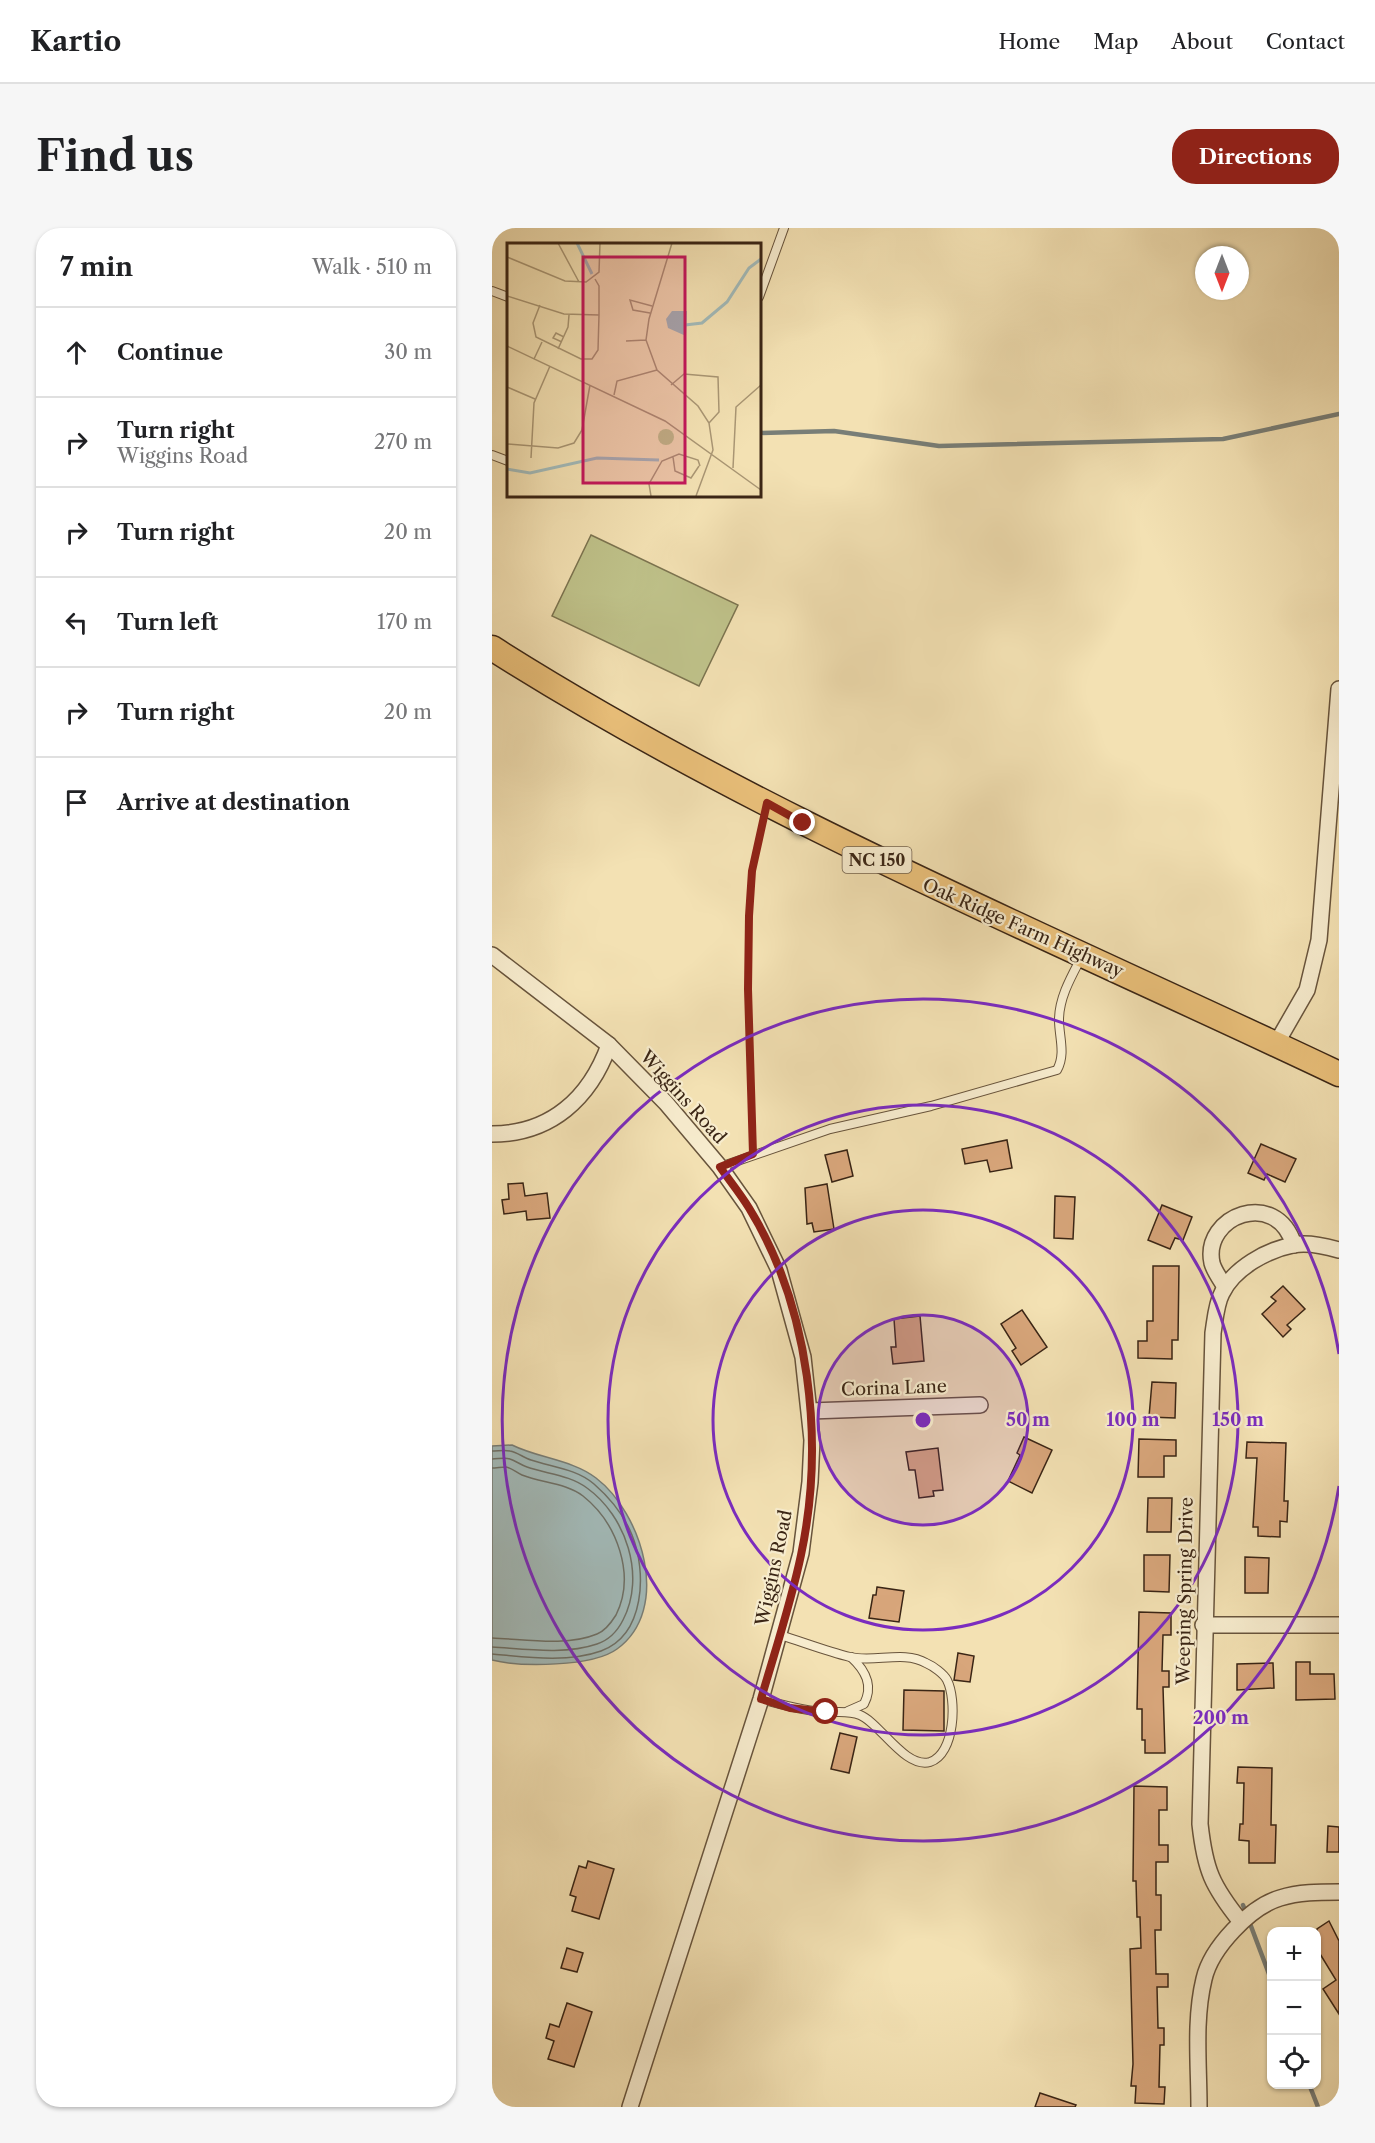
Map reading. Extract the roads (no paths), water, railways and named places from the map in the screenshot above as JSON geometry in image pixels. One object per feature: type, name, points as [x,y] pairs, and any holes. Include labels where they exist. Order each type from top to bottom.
[{"type":"main road","name":"Oak Ridge Farm Highway","points":[[492,648],[656,746],[932,887],[1339,1074]]},
{"type":"street","points":[[1276,1044],[1307,990],[1319,940],[1339,689]]},
{"type":"street","name":"Wiggins Road","points":[[492,955],[609,1045],[666,1103],[720,1167],[749,1208],[779,1270],[798,1330],[810,1411],[810,1482],[806,1524],[793,1590],[761,1699],[630,2107]]},
{"type":"street","points":[[492,1134],[547,1122],[576,1103],[600,1070],[609,1045]]},
{"type":"street","points":[[1226,1287],[1213,1266],[1211,1254],[1214,1240],[1224,1225],[1241,1215],[1258,1212],[1272,1215],[1280,1219],[1290,1231],[1294,1245]]},
{"type":"street","name":"Weeping Spring Drive","points":[[1241,1922],[1221,1897],[1204,1861],[1200,1824],[1203,1624],[1212,1333],[1221,1293],[1232,1278],[1262,1255],[1294,1245],[1321,1245],[1339,1250]]},
{"type":"street","name":"Corina Lane","points":[[810,1411],[980,1405]]},
{"type":"street","points":[[1203,1624],[1339,1624]]},
{"type":"street","points":[[1199,2107],[1200,2005],[1204,1977],[1217,1950],[1241,1922],[1278,1898],[1310,1892],[1339,1892]]},
{"type":"lane","points":[[760,294],[784,228]]},
{"type":"lane","points":[[492,291],[507,297]]},
{"type":"lane","points":[[492,455],[507,461]]},
{"type":"lane","points":[[720,1167],[830,1129],[931,1107],[1057,1070],[1062,1061],[1059,1018],[1065,988],[1082,955]]},
{"type":"lane","points":[[780,1635],[850,1657],[872,1660],[901,1656],[925,1661],[946,1677],[953,1696],[949,1744],[942,1756],[928,1762],[918,1761],[894,1746],[861,1716],[846,1711]]},
{"type":"lane","points":[[761,1699],[790,1708],[826,1712],[859,1708],[864,1704],[868,1690],[865,1671],[850,1657]]},
{"type":"water","points":[[512,1445],[577,1467],[596,1478],[612,1494],[626,1514],[637,1537],[644,1562],[647,1587],[643,1610],[634,1632],[617,1649],[606,1655],[556,1664],[520,1664],[492,1660],[492,1446]]},
{"type":"waterway","points":[[760,433],[834,431],[939,446],[1223,439],[1339,414]]},
{"type":"waterway","points":[[1243,1905],[1272,1981]]},
{"type":"waterway","points":[[1311,2089],[1318,2107]]}]
